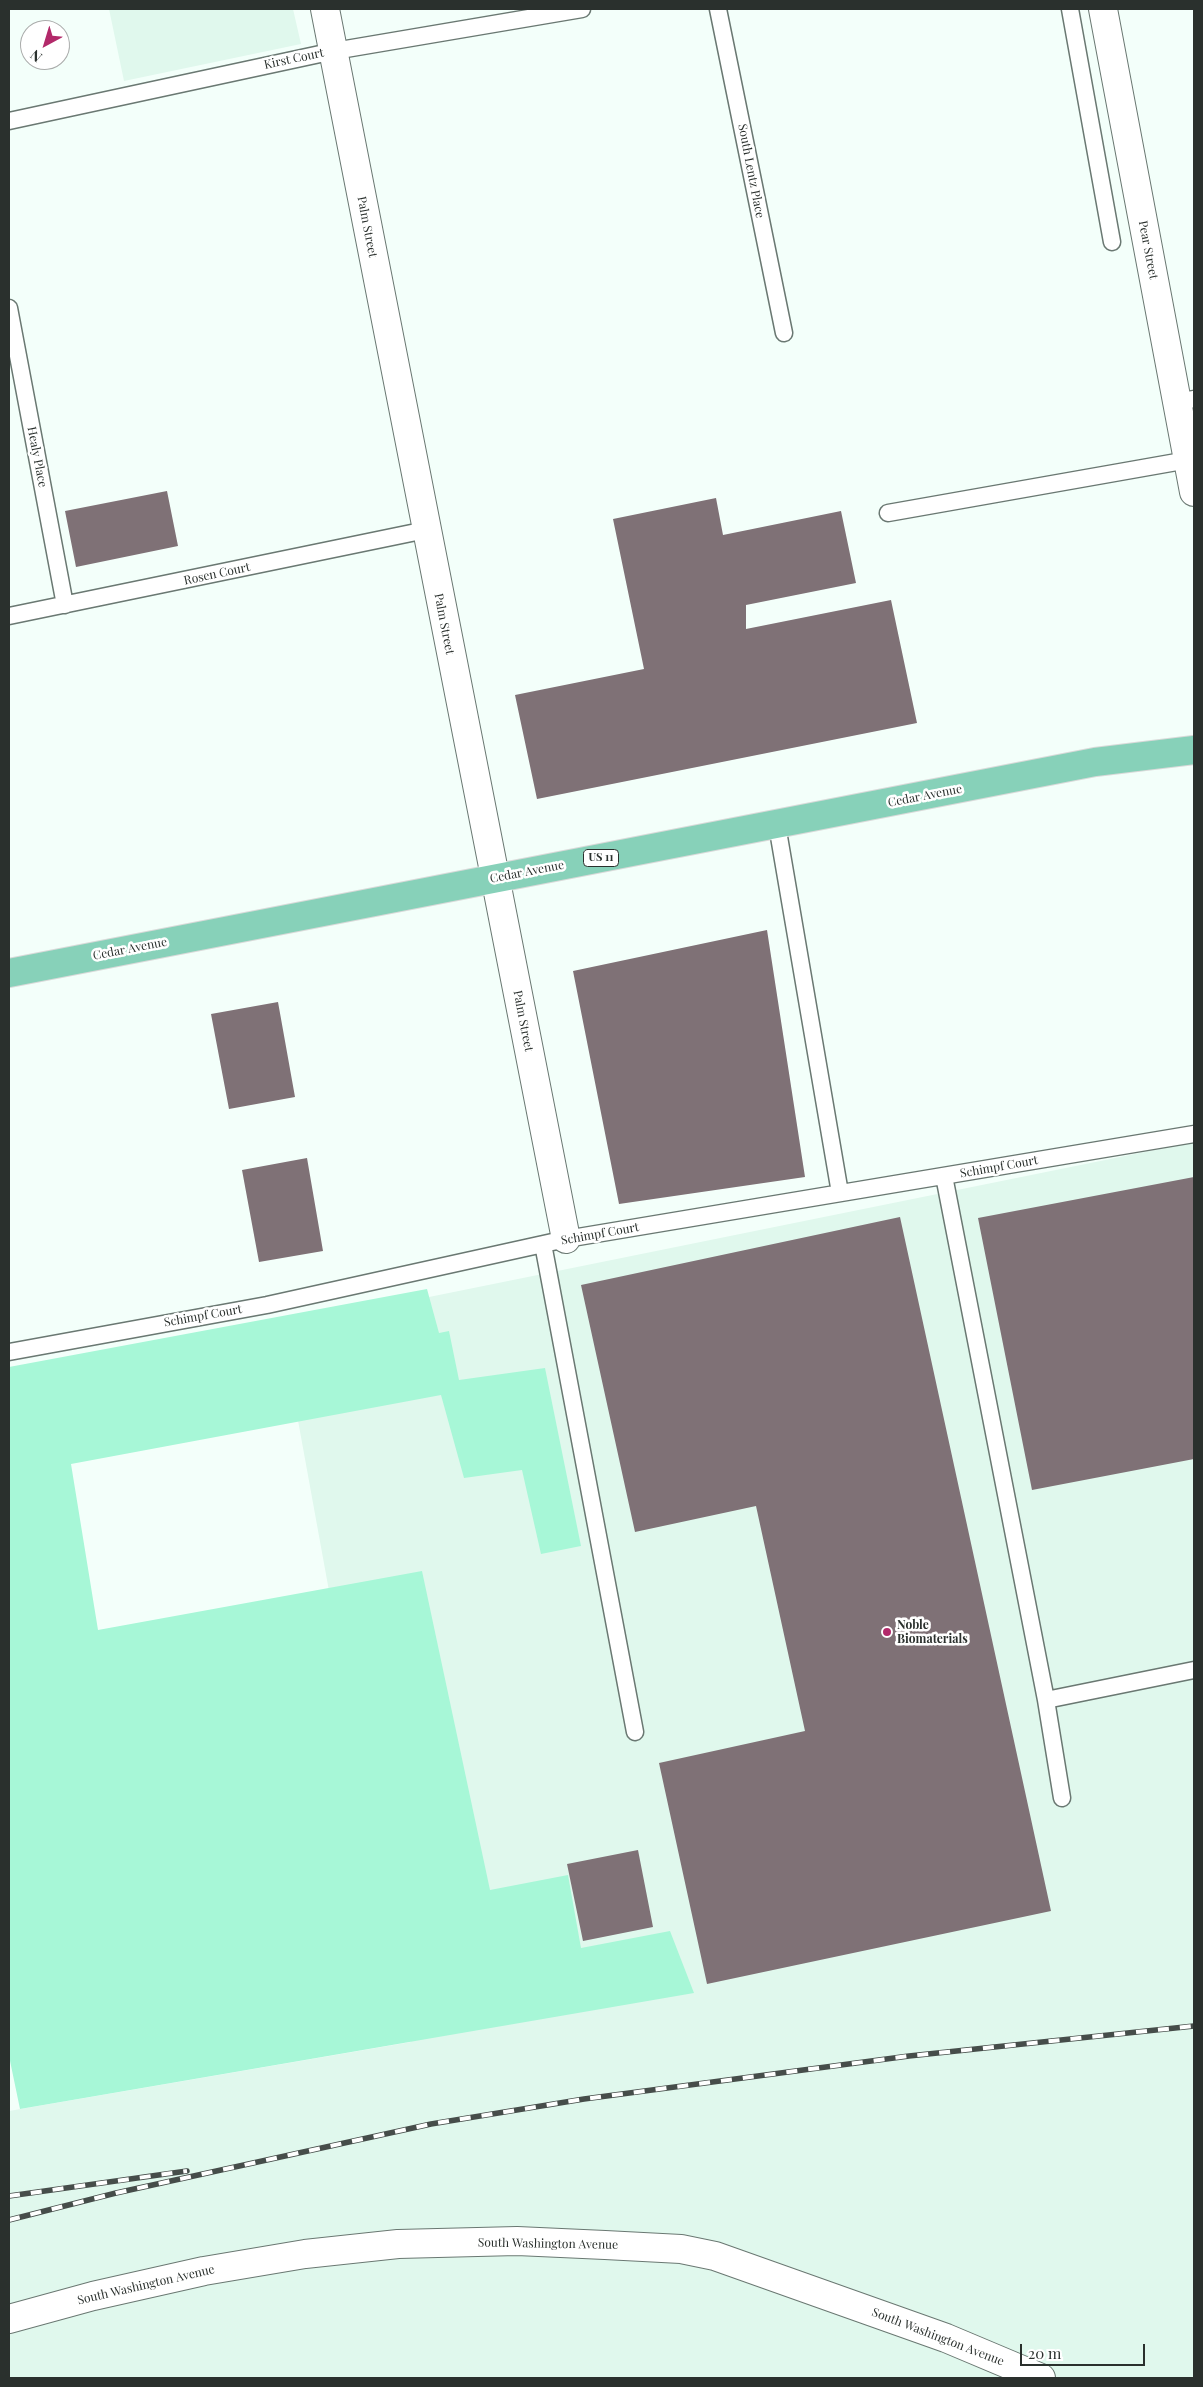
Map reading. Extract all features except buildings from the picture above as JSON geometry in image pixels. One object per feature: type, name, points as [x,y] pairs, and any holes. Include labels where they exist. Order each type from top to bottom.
[{"type":"main road","name":"Cedar Avenue","points":[[9,973],[1095,762],[1194,750]]},
{"type":"street","name":"Palm Street","points":[[325,9],[495,879],[554,1242]]},
{"type":"street","name":"Pear Street","points":[[1103,9],[1186,401],[1188,460],[1194,492]]},
{"type":"street","name":"South Washington Avenue","points":[[9,2319],[94,2296],[194,2274],[305,2254],[398,2244],[517,2240],[605,2245],[681,2250],[714,2256],[946,2338],[1041,2378]]},
{"type":"lane","name":"Kirst Court","points":[[9,121],[334,51],[582,9]]},
{"type":"lane","name":"South Lentz Place","points":[[718,9],[784,333]]},
{"type":"lane","points":[[1070,9],[1112,242]]},
{"type":"lane","name":"Healy Place","points":[[9,308],[65,606]]},
{"type":"lane","points":[[888,513],[1188,460]]},
{"type":"lane","name":"Rosen Court","points":[[9,616],[65,606],[426,530]]},
{"type":"lane","points":[[777,825],[840,1193]]},
{"type":"lane","name":"Schimpf Court","points":[[9,1352],[267,1305],[554,1242],[1194,1134]]},
{"type":"lane","points":[[944,1176],[1046,1700],[1062,1798]]},
{"type":"lane","points":[[554,1242],[635,1732]]},
{"type":"lane","points":[[1046,1700],[1194,1670]]},
{"type":"shaded area","points":[[109,9],[293,9],[301,44],[124,81]]},
{"type":"shaded area","points":[[1194,1142],[1194,2378],[9,2378],[9,2111],[411,2042],[281,1327]]},
{"type":"green space","points":[[427,1289],[439,1333],[449,1331],[459,1380],[545,1368],[581,1546],[541,1554],[522,1470],[464,1478],[441,1395],[71,1464],[98,1630],[422,1571],[490,1890],[568,1875],[581,1948],[670,1931],[694,1993],[20,2109],[9,2056],[9,1367]]},
{"type":"railway","points":[[9,2220],[116,2193],[431,2124],[584,2099],[909,2056],[1194,2026]]},
{"type":"railway","points":[[9,2196],[187,2171]]},
{"type":"place","name":"Noble Biomaterials","points":[[887,1632]]}]
